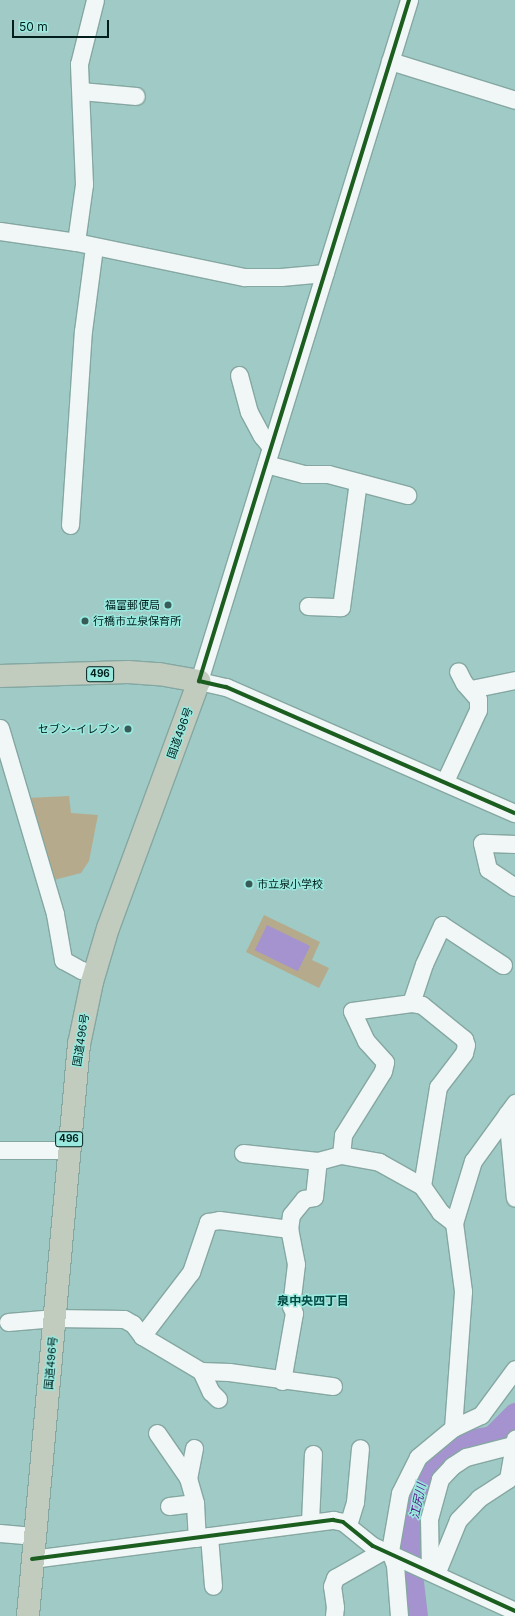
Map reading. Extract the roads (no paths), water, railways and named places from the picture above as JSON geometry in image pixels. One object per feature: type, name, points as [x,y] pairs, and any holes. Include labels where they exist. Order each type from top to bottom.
[{"type":"highway","name":"496","points":[[0,676],[128,672],[159,674],[199,681]]},
{"type":"highway","name":"国道496号","points":[[28,1616],[78,1044],[94,973],[108,928],[199,681]]},
{"type":"street","points":[[76,242],[84,184],[79,64],[95,0]]},
{"type":"street","points":[[409,0],[199,681],[226,687],[445,781],[515,813]]},
{"type":"street","points":[[390,61],[515,100]]},
{"type":"street","points":[[81,90],[136,96]]},
{"type":"street","points":[[0,231],[76,242],[94,247],[244,277],[281,277],[325,272]]},
{"type":"street","points":[[70,525],[83,331],[94,247]]},
{"type":"street","points":[[239,375],[249,412],[262,436],[271,447]]},
{"type":"street","points":[[266,464],[303,474],[328,474],[407,495]]},
{"type":"street","points":[[308,606],[341,607],[358,482]]},
{"type":"street","points":[[445,781],[478,710],[478,699],[471,689],[464,683],[458,671]]},
{"type":"street","points":[[471,689],[515,680]]},
{"type":"street","points":[[0,728],[55,914],[63,960],[81,970],[94,973]]},
{"type":"street","points":[[515,844],[482,843],[488,869],[515,887]]},
{"type":"street","points":[[411,1003],[424,964],[442,925],[503,965]]},
{"type":"street","points":[[341,1155],[343,1136],[383,1071],[384,1062],[366,1041],[352,1011],[411,1003],[422,1005],[464,1039],[466,1045],[464,1053],[438,1087],[422,1186]]},
{"type":"street","points":[[511,1108],[515,1198]]},
{"type":"street","points":[[453,1428],[463,1291],[454,1223],[473,1161],[511,1108]]},
{"type":"street","points":[[0,1150],[68,1150]]},
{"type":"street","points":[[242,1153],[318,1161],[341,1155],[379,1162],[422,1186],[440,1212],[454,1223]]},
{"type":"street","points":[[282,1381],[294,1313],[291,1306],[296,1264],[289,1229],[291,1215],[304,1199],[314,1197],[318,1161]]},
{"type":"street","points":[[142,1336],[191,1272],[208,1222],[219,1220],[289,1229]]},
{"type":"street","points":[[8,1322],[55,1318],[124,1319],[133,1324],[142,1336],[201,1371],[229,1372],[282,1381],[333,1386]]},
{"type":"street","points":[[399,1616],[394,1565],[387,1550],[400,1493],[418,1457],[453,1428],[482,1415],[515,1369]]},
{"type":"street","points":[[201,1371],[211,1392],[218,1399]]},
{"type":"street","points":[[157,1433],[188,1478],[203,1537],[213,1586]]},
{"type":"street","points":[[514,1442],[508,1480],[479,1498],[458,1520],[433,1572],[429,1519],[440,1479],[452,1466],[466,1457],[514,1442]]},
{"type":"street","points":[[188,1478],[194,1448]]},
{"type":"street","points":[[348,1525],[355,1502],[360,1448]]},
{"type":"street","points":[[310,1522],[313,1454]]},
{"type":"street","points":[[169,1506],[194,1503]]},
{"type":"street","points":[[32,1559],[333,1520],[348,1525],[373,1546],[387,1550],[515,1611]]},
{"type":"street","points":[[0,1533],[36,1536]]},
{"type":"street","points":[[334,1616],[335,1607],[332,1586],[335,1578],[387,1550]]},
{"type":"waterway","name":"江尻川","points":[[416,1616],[408,1548],[421,1479],[436,1460],[455,1444],[492,1437],[515,1414]]},
{"type":"place","name":"福富郵便局","points":[[168,605]]},
{"type":"place","name":"行橋市立泉保育所","points":[[85,621]]},
{"type":"place","name":"セブン-イレブン","points":[[128,729]]},
{"type":"place","name":"市立泉小学校","points":[[249,884]]},
{"type":"district","name":"泉中央四丁目","points":[[313,1301]]}]
